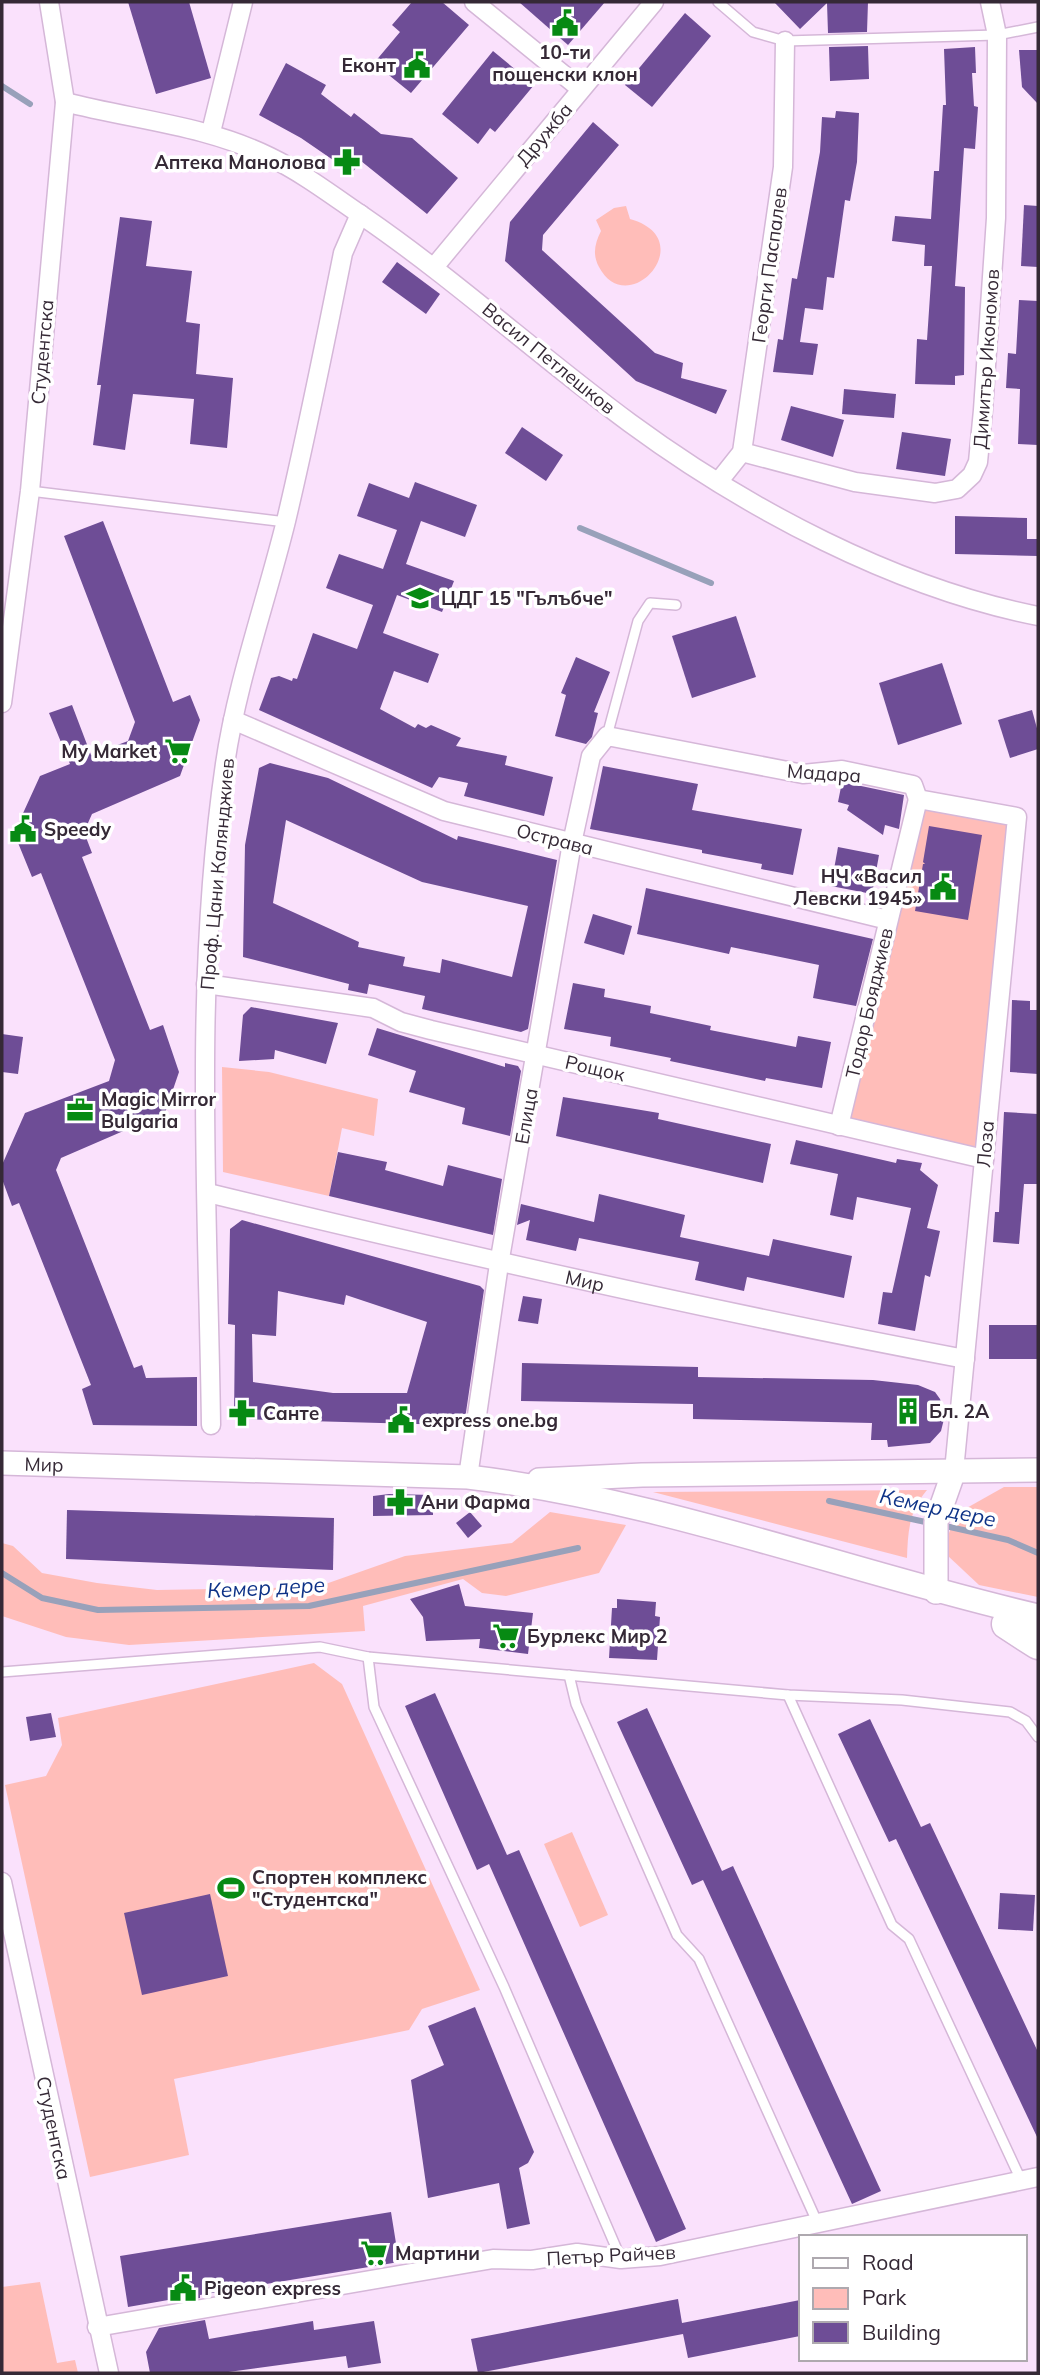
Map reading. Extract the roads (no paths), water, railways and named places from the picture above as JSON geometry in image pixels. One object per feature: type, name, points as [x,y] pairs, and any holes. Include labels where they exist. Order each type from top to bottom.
[{"type":"highway","points":[[1007,1624],[1038,1644]]},
{"type":"street","name":"Студентска","points":[[2,703],[30,491],[65,102],[49,2]]},
{"type":"street","points":[[211,132],[243,2]]},
{"type":"street","points":[[474,2],[581,89]]},
{"type":"street","name":"Дружба","points":[[435,266],[654,2]]},
{"type":"street","name":"Димитър Икономов","points":[[742,452],[855,482],[935,493],[957,489],[972,475],[978,462],[982,423],[996,218],[997,35],[990,2]]},
{"type":"street","name":"Георги Паспалев","points":[[742,452],[783,167],[785,41]]},
{"type":"street","name":"Васил Петлешков","points":[[65,102],[211,132],[274,159],[435,266],[630,424],[719,481],[829,543],[908,579],[990,607],[1038,616]]},
{"type":"street","name":"Проф. Цани Калянджиев","points":[[211,1424],[208,1193],[203,1080],[212,884],[233,720],[285,522],[343,253],[360,214]]},
{"type":"street","points":[[719,481],[742,452]]},
{"type":"street","name":"Острава","points":[[233,720],[444,811],[888,920]]},
{"type":"street","name":"Елица","points":[[468,1477],[499,1264],[538,1054],[572,843],[591,756],[607,736]]},
{"type":"street","name":"Мадара","points":[[607,736],[803,775],[842,770],[913,785],[918,799],[1017,817]]},
{"type":"street","name":"Тодор Бояджиев","points":[[839,1126],[918,799]]},
{"type":"street","name":"Лоза","points":[[954,1471],[1017,817]]},
{"type":"street","name":"Рощок","points":[[206,984],[373,1008],[401,1022],[984,1159]]},
{"type":"street","name":"Мир","points":[[208,1193],[499,1264],[799,1328],[965,1359]]},
{"type":"street","name":"Мир","points":[[2,1463],[468,1477],[504,1482],[615,1504],[936,1592],[1038,1616]]},
{"type":"street","name":"Мир","points":[[504,1482],[642,1475],[1038,1470]]},
{"type":"street","points":[[936,1592],[936,1522],[954,1471]]},
{"type":"street","name":"Мир","points":[[936,1592],[1007,1624],[1038,1634]]},
{"type":"street","name":"Студентска","points":[[2,1882],[109,2373]]},
{"type":"street","name":"Петър Райчев","points":[[97,2327],[493,2259],[532,2260],[577,2253],[621,2259],[660,2256],[1030,2178]]},
{"type":"lane","points":[[718,2],[753,32],[785,41],[997,35],[1038,27]]},
{"type":"lane","points":[[30,491],[285,522]]},
{"type":"lane","points":[[607,736],[638,621],[650,603],[676,605]]},
{"type":"lane","points":[[2,1672],[320,1647],[368,1657],[788,1695],[902,1700],[1010,1712],[1026,1721],[1038,1737]]},
{"type":"lane","points":[[368,1657],[374,1707],[504,1987],[621,2259]]},
{"type":"lane","points":[[569,1675],[576,1704],[677,1935],[698,1959],[818,2224]]},
{"type":"lane","points":[[788,1695],[892,1925],[909,1939],[1030,2178]]},
{"type":"waterway","points":[[2,86],[30,104]]},
{"type":"waterway","points":[[580,528],[711,583]]},
{"type":"waterway","name":"Кемер дере","points":[[829,1501],[930,1523]]},
{"type":"waterway","name":"Кемер дере","points":[[941,1525],[1008,1540],[1038,1553]]},
{"type":"waterway","name":"Кемер дере","points":[[2,1573],[42,1598],[98,1610],[309,1606],[578,1548]]},
{"type":"place","name":"10-ти пощенски клон","points":[[565,23]]},
{"type":"place","name":"Еконт","points":[[417,65]]},
{"type":"place","name":"Аптека Манолова","points":[[347,162]]},
{"type":"place","name":"ЦДГ 15 \"Гълъбче\"","points":[[420,598]]},
{"type":"place","name":"My Market","points":[[178,751]]},
{"type":"place","name":"Speedy","points":[[23,829]]},
{"type":"place","name":"НЧ «Васил Левски 1945»","points":[[943,887]]},
{"type":"place","name":"Magic Mirror Bulgaria","points":[[80,1110]]},
{"type":"place","name":"Бл. 2А","points":[[908,1411]]},
{"type":"place","name":"Санте","points":[[242,1413]]},
{"type":"place","name":"express one.bg","points":[[401,1420]]},
{"type":"place","name":"Ани Фарма","points":[[400,1502]]},
{"type":"place","name":"Бурлекс Мир 2","points":[[506,1636]]},
{"type":"place","name":"Спортен комплекс \"Студентска\"","points":[[231,1888]]},
{"type":"place","name":"Мартини","points":[[374,2253]]},
{"type":"place","name":"Pigeon express","points":[[183,2288]]}]
